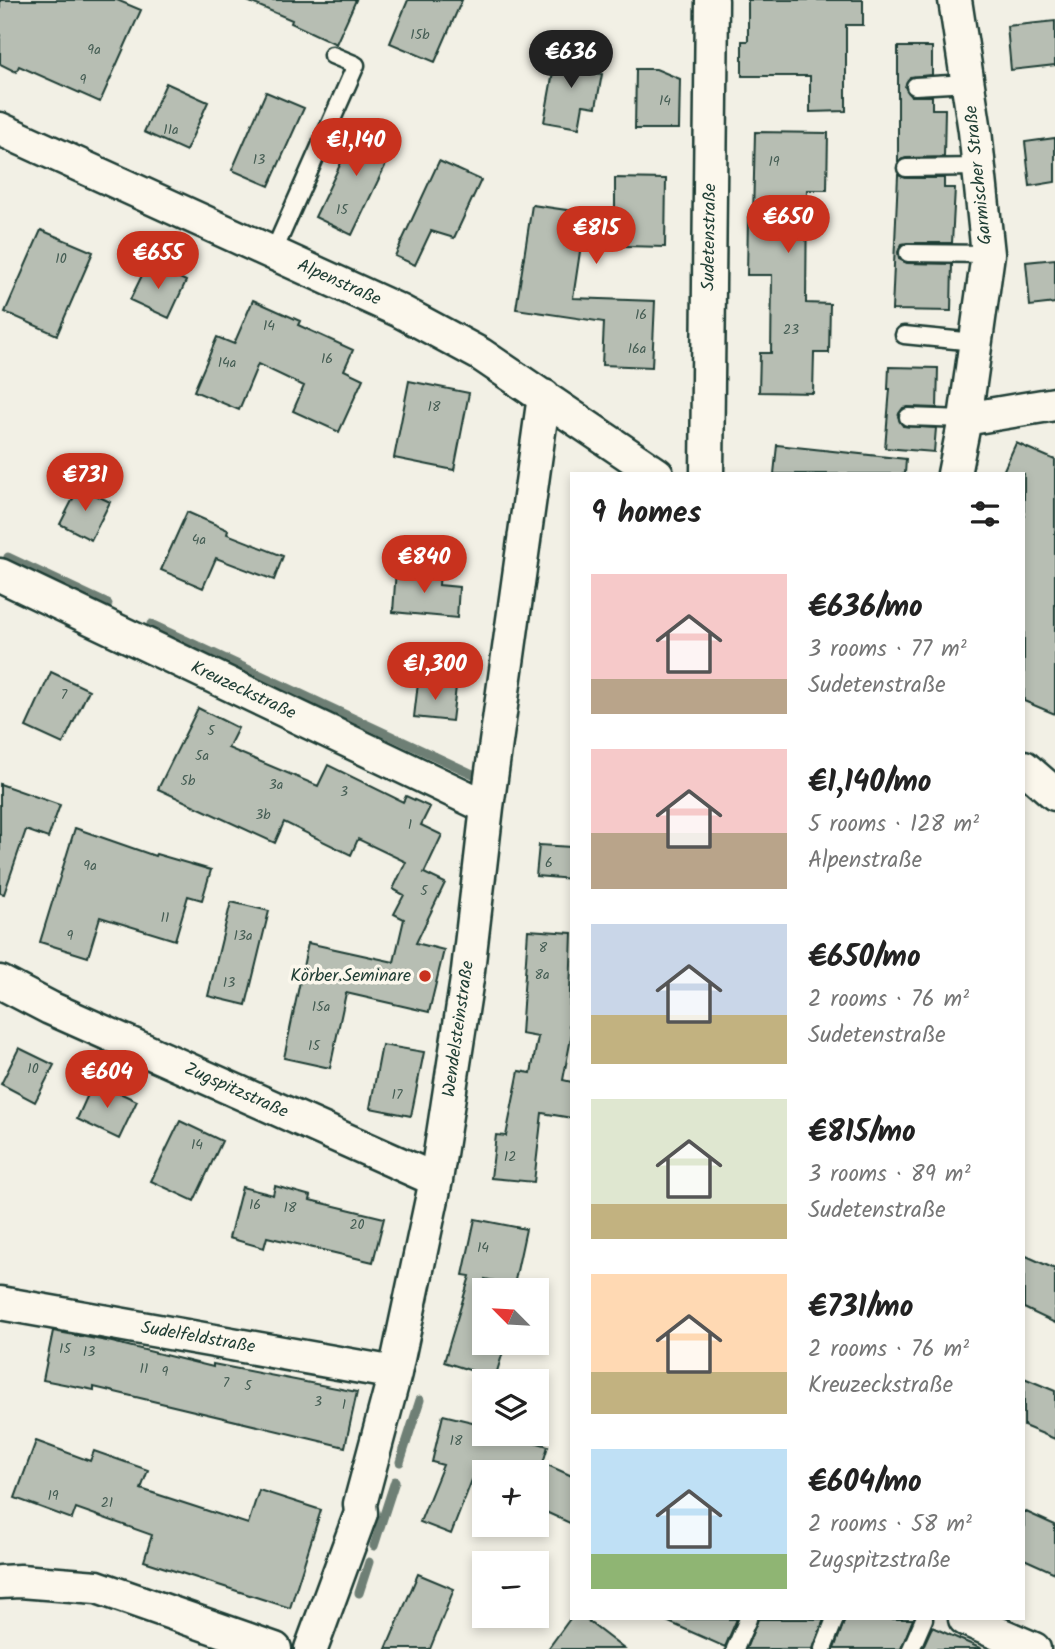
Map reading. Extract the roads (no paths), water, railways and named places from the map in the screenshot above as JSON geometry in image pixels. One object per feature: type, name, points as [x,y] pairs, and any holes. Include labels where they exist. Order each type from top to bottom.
[{"type":"street","name":"Sudetenstraße","points":[[707,472],[712,0]]},
{"type":"street","name":"Garmischer Straße","points":[[954,472],[965,419],[988,254],[968,83],[955,0]]},
{"type":"street","name":"Alpenstraße","points":[[0,129],[400,311],[480,354],[654,472]]},
{"type":"street","name":"Wendelsteinstraße","points":[[311,1649],[361,1513],[360,1504],[395,1373],[436,1180],[467,979],[487,807],[544,396]]},
{"type":"street","points":[[965,419],[1055,404]]},
{"type":"street","name":"Kreuzeckstraße","points":[[0,575],[487,807]]},
{"type":"street","points":[[1025,768],[1055,794]]},
{"type":"street","name":"Zugspitzstraße","points":[[0,982],[50,1008],[436,1180]]},
{"type":"street","name":"Sudelfeldstraße","points":[[0,1303],[395,1373]]},
{"type":"street","points":[[0,1583],[20,1581],[97,1587],[275,1649]]},
{"type":"street","points":[[967,1620],[1034,1649]]},
{"type":"lane","points":[[273,253],[356,65],[332,55]]},
{"type":"lane","points":[[915,86],[968,83]]},
{"type":"lane","points":[[906,168],[978,167]]},
{"type":"lane","points":[[908,253],[988,254]]},
{"type":"lane","points":[[904,335],[975,342]]},
{"type":"lane","points":[[908,417],[965,419]]},
{"type":"lane","points":[[735,1649],[748,1620]]},
{"type":"lane","points":[[823,1649],[835,1620]]},
{"type":"lane","points":[[911,1649],[924,1620]]},
{"type":"waterway","points":[[8,557],[108,604]]},
{"type":"waterway","points":[[151,624],[475,775]]},
{"type":"waterway","points":[[400,1462],[420,1400]]},
{"type":"waterway","points":[[374,1546],[395,1481]]},
{"type":"waterway","points":[[359,1593],[369,1562]]},
{"type":"place","name":"Körber.Seminare","points":[[425,976]]}]
